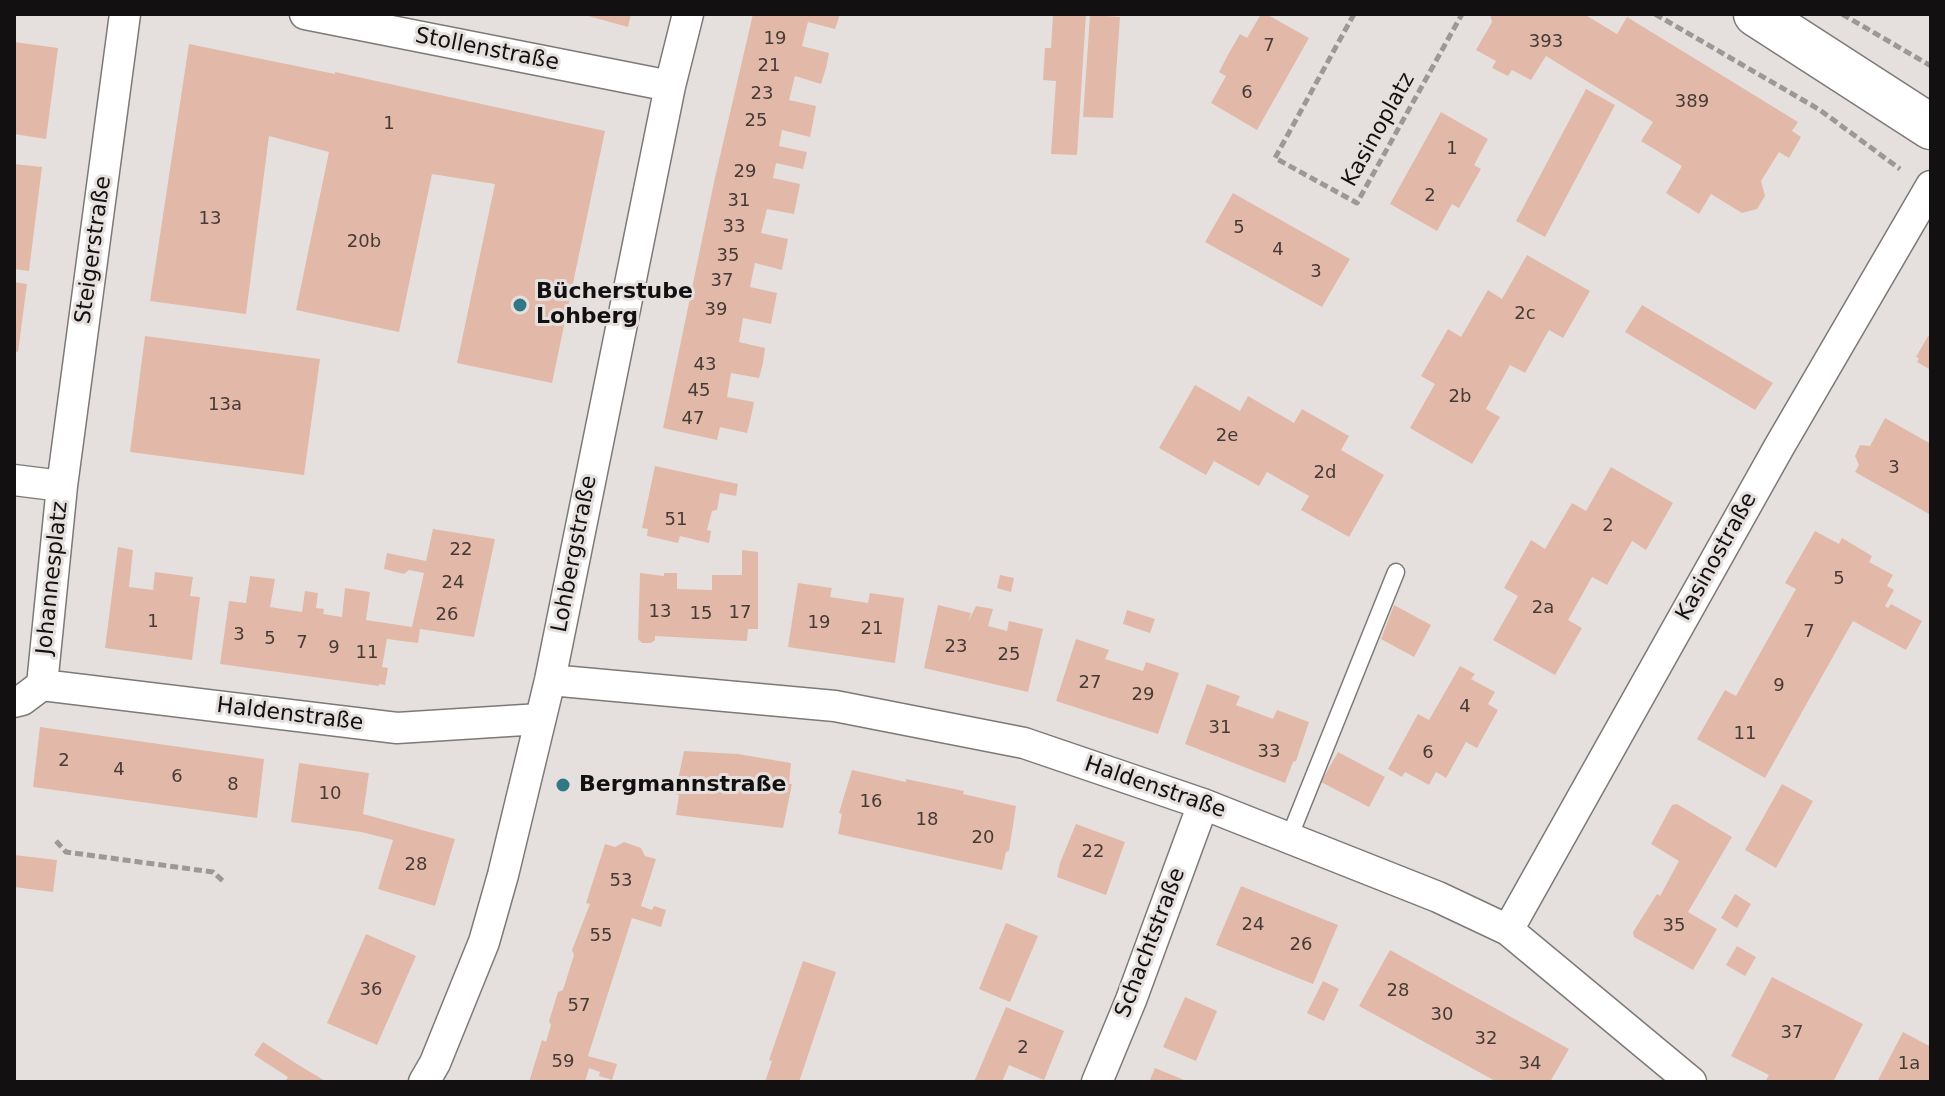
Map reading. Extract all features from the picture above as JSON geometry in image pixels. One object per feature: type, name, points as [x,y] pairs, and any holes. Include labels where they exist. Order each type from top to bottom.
[{"type":"main road","points":[[1759,15],[1931,127]]},
{"type":"street","name":"Steigerstraße","points":[[62,486],[125,14]]},
{"type":"street","name":"Stollenstraße","points":[[305,14],[670,86]]},
{"type":"street","name":"Lohbergstraße","points":[[424,1082],[435,1063],[484,942],[503,875],[550,680],[670,86],[688,14]]},
{"type":"street","name":"Kasinostraße","points":[[1508,930],[1779,447],[1930,188]]},
{"type":"street","name":"Johannesplatz","points":[[14,480],[62,486],[42,685],[22,700],[14,702]]},
{"type":"street","name":"Haldenstraße","points":[[550,680],[835,706],[1024,743],[1203,804],[1438,897],[1508,930],[1691,1082]]},
{"type":"street","name":"Haldenstraße","points":[[42,685],[397,728],[540,719]]},
{"type":"street","name":"Schachtstraße","points":[[1097,1082],[1131,1000],[1203,804]]},
{"type":"lane","points":[[1289,838],[1396,572]]},
{"type":"path","name":"Kasinoplatz","points":[[1354,14],[1275,158],[1357,203],[1462,14]]},
{"type":"path","points":[[1655,14],[1820,110],[1930,188]]},
{"type":"path","points":[[1842,14],[1931,66]]},
{"type":"path","points":[[56,841],[66,852],[213,872],[223,881]]},
{"type":"building","points":[[581,14],[631,14],[628,27]]},
{"type":"building","points":[[753,14],[840,14],[835,29],[808,22],[802,46],[829,53],[826,68],[821,84],[795,76],[789,100],[816,106],[810,137],[782,130],[779,146],[807,152],[803,169],[776,163],[773,178],[800,184],[794,214],[767,209],[761,233],[788,239],[782,270],[755,263],[750,287],[777,293],[771,324],[743,318],[739,342],[765,348],[763,363],[759,378],[731,373],[727,397],[754,402],[751,417],[747,433],[720,427],[717,440],[663,428],[714,182]]},
{"type":"building","points":[[1053,14],[1086,14],[1077,155],[1051,154],[1056,81],[1043,80],[1045,48],[1051,48]]},
{"type":"building","points":[[1261,14],[1309,38],[1257,130],[1211,103],[1226,76],[1219,72],[1229,53],[1240,34],[1247,38]]},
{"type":"building","points":[[1490,14],[1584,14],[1617,34],[1627,17],[1798,122],[1792,131],[1801,137],[1789,158],[1779,152],[1761,181],[1765,196],[1757,209],[1742,213],[1711,194],[1699,214],[1666,193],[1682,166],[1641,141],[1653,122],[1546,56],[1531,80],[1512,70],[1508,76],[1492,68],[1496,61],[1476,50],[1492,22]]},
{"type":"building","points":[[1090,15],[1120,17],[1113,118],[1083,117]]},
{"type":"building","points":[[14,42],[58,48],[46,139],[14,134]]},
{"type":"building","points":[[189,44],[335,72],[605,131],[552,383],[457,363],[495,184],[432,174],[399,332],[296,310],[329,152],[269,136],[246,314],[150,301]]},
{"type":"building","points":[[1586,89],[1615,105],[1545,237],[1516,221]]},
{"type":"building","points":[[1441,112],[1488,139],[1474,165],[1481,169],[1459,208],[1452,204],[1437,231],[1390,204]]},
{"type":"building","points":[[14,164],[42,167],[29,271],[14,269]]},
{"type":"building","points":[[1233,193],[1350,259],[1322,307],[1205,242]]},
{"type":"building","points":[[1527,255],[1590,291],[1563,338],[1549,330],[1525,373],[1510,365],[1486,409],[1500,417],[1472,464],[1410,428],[1435,384],[1421,376],[1448,329],[1461,337],[1488,290],[1502,299]]},
{"type":"building","points":[[14,282],[27,284],[18,352],[14,351]]},
{"type":"building","points":[[1642,305],[1773,383],[1755,410],[1625,332]]},
{"type":"building","points":[[145,336],[320,359],[304,475],[130,452]]},
{"type":"building","points":[[1928,336],[1931,338],[1931,370],[1917,362],[1919,358],[1916,357]]},
{"type":"building","points":[[1195,385],[1240,411],[1248,396],[1294,423],[1302,409],[1349,436],[1341,450],[1384,475],[1349,537],[1301,510],[1309,496],[1267,472],[1259,486],[1214,461],[1206,475],[1159,448]]},
{"type":"building","points":[[1885,418],[1931,444],[1931,515],[1855,472],[1859,465],[1855,456],[1860,445],[1870,446]]},
{"type":"building","points":[[655,466],[738,484],[736,496],[720,493],[717,510],[712,511],[707,530],[711,531],[709,543],[680,536],[678,543],[647,536],[648,529],[642,528]]},
{"type":"building","points":[[1611,467],[1673,503],[1646,550],[1632,541],[1607,585],[1592,577],[1568,620],[1582,628],[1555,675],[1493,640],[1518,596],[1504,588],[1531,540],[1545,549],[1572,503],[1586,511]]},
{"type":"building","points":[[433,529],[495,539],[474,637],[420,629],[418,643],[387,639],[382,667],[388,668],[385,685],[379,686],[220,664],[229,601],[246,603],[250,576],[275,579],[270,607],[302,612],[305,591],[318,593],[316,608],[324,609],[323,614],[342,617],[345,588],[370,592],[366,620],[412,627],[424,573],[409,570],[404,574],[384,569],[387,553],[426,561]]},
{"type":"building","points":[[1815,531],[1839,544],[1842,538],[1872,556],[1869,562],[1893,575],[1887,586],[1894,590],[1885,606],[1888,608],[1891,604],[1922,621],[1906,650],[1853,621],[1765,778],[1697,739],[1725,690],[1736,696],[1796,589],[1785,583]]},
{"type":"building","points":[[118,547],[133,550],[129,587],[153,590],[155,572],[193,577],[190,596],[200,597],[192,660],[105,648]]},
{"type":"building","points":[[742,550],[758,552],[758,629],[748,629],[747,641],[655,636],[651,643],[642,643],[638,639],[640,573],[664,576],[664,573],[677,573],[677,589],[712,590],[712,575],[742,575]]},
{"type":"building","points":[[1000,575],[1014,578],[1011,592],[997,588]]},
{"type":"building","points":[[798,583],[832,588],[830,597],[868,603],[870,593],[904,598],[895,663],[788,647]]},
{"type":"building","points":[[938,605],[971,613],[968,622],[976,606],[993,609],[988,626],[1007,631],[1009,621],[1043,629],[1028,692],[924,668]]},
{"type":"building","points":[[1394,605],[1431,625],[1414,657],[1381,639]]},
{"type":"building","points":[[1127,610],[1155,619],[1150,633],[1123,624]]},
{"type":"building","points":[[1076,639],[1109,650],[1105,659],[1143,671],[1146,662],[1179,673],[1158,734],[1056,701]]},
{"type":"building","points":[[1460,666],[1475,674],[1471,679],[1495,692],[1488,704],[1498,710],[1477,748],[1466,742],[1446,778],[1436,772],[1429,785],[1405,772],[1402,777],[1388,769],[1418,714],[1429,720]]},
{"type":"building","points":[[1207,684],[1240,696],[1236,705],[1273,719],[1277,710],[1309,722],[1285,783],[1185,744]]},
{"type":"building","points":[[40,727],[264,759],[257,818],[33,787]]},
{"type":"building","points":[[684,751],[738,754],[791,763],[789,784],[792,784],[783,828],[676,815],[679,795],[675,794]]},
{"type":"building","points":[[1338,752],[1385,777],[1369,807],[1321,782]]},
{"type":"building","points":[[299,763],[369,773],[363,814],[455,839],[435,906],[378,889],[393,840],[291,822]]},
{"type":"building","points":[[852,770],[964,791],[963,794],[1016,806],[1009,851],[1006,852],[1002,870],[838,834],[842,814],[839,813]]},
{"type":"building","points":[[1782,784],[1813,801],[1776,868],[1745,850]]},
{"type":"building","points":[[1677,804],[1732,837],[1688,912],[1717,929],[1693,970],[1634,937],[1633,932],[1657,894],[1660,896],[1679,861],[1651,844],[1672,805]]},
{"type":"building","points":[[1076,824],[1125,842],[1106,895],[1057,877]]},
{"type":"building","points":[[624,842],[641,848],[645,856],[656,859],[641,906],[666,910],[661,927],[632,918],[588,1056],[617,1064],[612,1080],[599,1076],[600,1072],[589,1068],[585,1082],[529,1082],[542,1040],[546,1042],[558,992],[563,990],[574,955],[572,950],[590,904],[586,903],[605,844],[615,847]]},
{"type":"building","points":[[14,855],[57,860],[53,892],[14,887]]},
{"type":"building","points":[[1241,886],[1338,925],[1313,984],[1216,945]]},
{"type":"building","points":[[1735,894],[1751,904],[1737,928],[1721,918]]},
{"type":"building","points":[[1006,923],[1038,936],[1010,1002],[979,989]]},
{"type":"building","points":[[366,934],[416,956],[377,1045],[327,1023]]},
{"type":"building","points":[[1737,946],[1756,957],[1745,976],[1726,965]]},
{"type":"building","points":[[1390,950],[1569,1049],[1550,1082],[1497,1082],[1359,1006]]},
{"type":"building","points":[[803,961],[836,972],[799,1082],[765,1082],[772,1061],[769,1060]]},
{"type":"building","points":[[1772,977],[1863,1024],[1833,1082],[1765,1082],[1769,1075],[1731,1056]]},
{"type":"building","points":[[1323,981],[1339,989],[1324,1021],[1307,1013]]},
{"type":"building","points":[[1185,997],[1217,1011],[1196,1061],[1163,1047]]},
{"type":"building","points":[[1006,1007],[1064,1031],[1044,1080],[1009,1065],[1002,1082],[974,1082]]},
{"type":"building","points":[[1903,1032],[1931,1047],[1931,1082],[1877,1082]]},
{"type":"building","points":[[263,1042],[327,1082],[285,1082],[288,1077],[254,1055]]},
{"type":"building","points":[[1155,1068],[1189,1082],[1149,1082]]},
{"type":"place","name":"Bücherstube Lohberg","points":[[520,305]]},
{"type":"place","name":"Bergmannstraße","points":[[563,785]]}]
